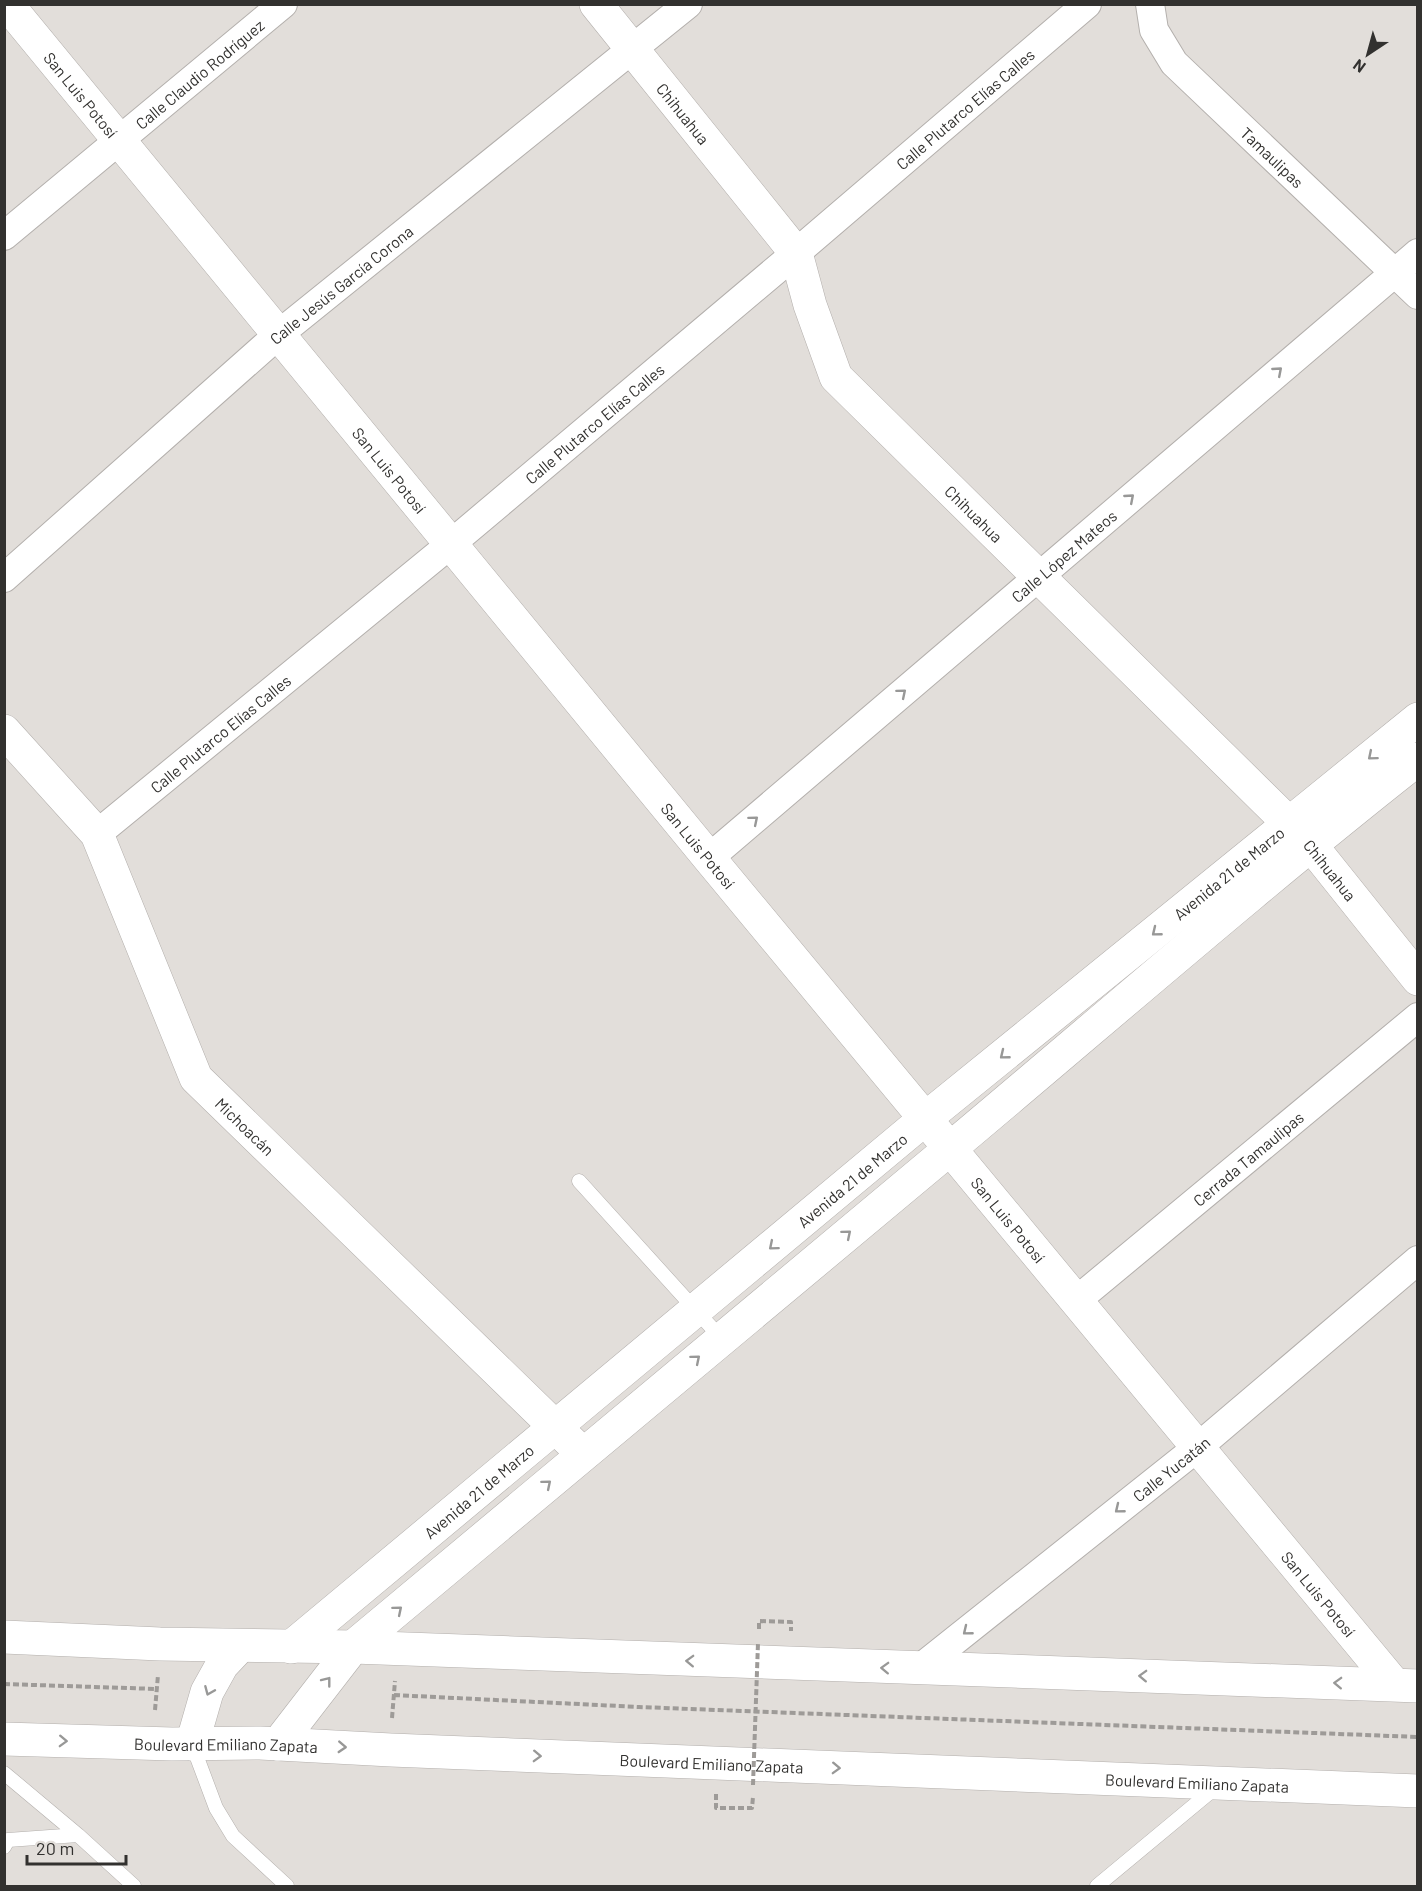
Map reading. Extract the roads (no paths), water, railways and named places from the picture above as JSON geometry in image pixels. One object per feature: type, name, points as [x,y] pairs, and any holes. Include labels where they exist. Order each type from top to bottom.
[{"type":"main road","name":"San Luis Potosí","points":[[7,4],[709,858],[1198,1447],[1406,1685]]},
{"type":"main road","name":"Chihuahua","points":[[596,4],[796,253],[810,305],[836,377],[1300,834],[1418,979]]},
{"type":"main road","name":"Avenida 21 de Marzo","points":[[278,1744],[353,1647],[951,1148],[1300,834],[1418,719]]},
{"type":"main road","name":"Michoacán","points":[[4,731],[97,834],[196,1078],[582,1454]]},
{"type":"main road","name":"Avenida 21 de Marzo","points":[[291,1647],[926,1118],[1300,834],[1418,759]]},
{"type":"main road","points":[[4,1637],[160,1644],[353,1647],[1406,1685]]},
{"type":"main road","points":[[192,1744],[207,1692],[222,1665],[240,1646]]},
{"type":"main road","name":"Boulevard Emiliano Zapata","points":[[4,1739],[278,1744],[1418,1791]]},
{"type":"street","name":"Calle Claudio Rodríguez","points":[[4,236],[283,4]]},
{"type":"street","name":"Calle Jesús García Corona","points":[[4,578],[279,334],[634,50],[688,4]]},
{"type":"street","name":"Calle Plutarco Elías Calles","points":[[97,834],[452,543],[1087,4]]},
{"type":"street","name":"Tamaulipas","points":[[1150,4],[1154,30],[1174,63],[1418,295]]},
{"type":"street","name":"Calle López Mateos","points":[[709,858],[1418,253]]},
{"type":"street","name":"Cerrada Tamaulipas","points":[[1077,1300],[1418,1017]]},
{"type":"street","name":"Calle Yucatán","points":[[918,1669],[1198,1447],[1418,1260]]},
{"type":"lane","points":[[579,1180],[721,1338]]},
{"type":"lane","points":[[192,1744],[216,1808],[233,1836],[287,1887]]},
{"type":"lane","points":[[4,1773],[78,1835],[134,1887]]},
{"type":"lane","points":[[1097,1887],[1220,1784]]},
{"type":"lane","points":[[4,1847],[8,1840],[78,1835]]}]
